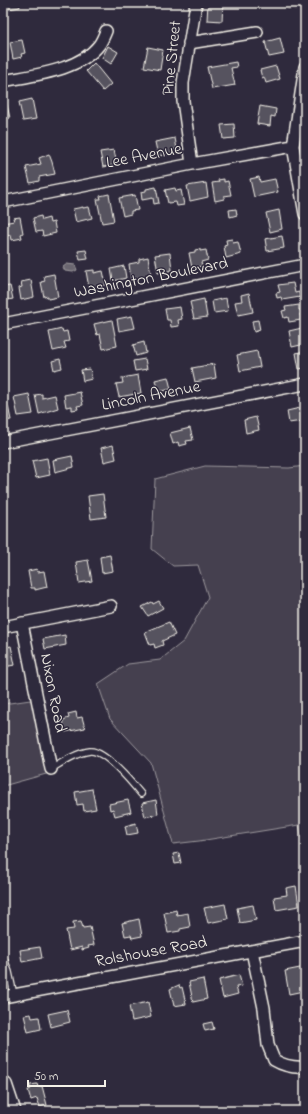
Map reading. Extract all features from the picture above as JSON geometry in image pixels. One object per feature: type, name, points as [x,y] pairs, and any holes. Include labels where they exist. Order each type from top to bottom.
[{"type":"street","name":"Pine Street","points":[[192,164],[183,101],[184,70],[196,3]]},
{"type":"street","points":[[3,81],[43,73],[76,63],[100,44],[106,31]]},
{"type":"street","points":[[189,43],[257,32]]},
{"type":"street","points":[[305,67],[293,146],[305,214]]},
{"type":"street","name":"Lee Avenue","points":[[3,202],[192,164],[293,146]]},
{"type":"street","name":"Washington Boulevard","points":[[3,324],[305,265]]},
{"type":"street","name":"Lincoln Avenue","points":[[3,442],[305,384]]},
{"type":"street","points":[[3,627],[111,606]]},
{"type":"street","name":"Nixon Road","points":[[22,623],[51,769]]},
{"type":"street","name":"Rolshouse Road","points":[[8,996],[305,941]]},
{"type":"street","points":[[252,951],[264,1008],[268,1045],[274,1060],[295,1068],[305,1067]]},
{"type":"street","points":[[6,1084],[15,1111]]},
{"type":"lane","points":[[51,769],[79,754],[92,751],[108,760],[141,794]]},
{"type":"lane","points":[[3,956],[9,972],[8,996]]},
{"type":"shaded area","points":[[67,264],[75,265],[77,270],[73,272],[65,271],[63,267]]},
{"type":"shaded area","points":[[205,466],[289,468],[305,466],[305,856],[299,825],[173,844],[151,763],[110,719],[98,684],[128,664],[160,660],[184,641],[208,597],[198,565],[173,566],[152,549],[155,479]]},
{"type":"shaded area","points":[[44,698],[57,771],[3,786],[3,704]]},
{"type":"building","points":[[3,3],[19,3],[20,7],[3,10]]},
{"type":"building","points":[[208,3],[223,3],[222,21],[207,20]]},
{"type":"building","points":[[242,3],[259,3],[259,4],[243,6]]},
{"type":"building","points":[[288,3],[299,3],[298,9],[287,8]]},
{"type":"building","points":[[280,38],[284,54],[269,57],[265,42]]},
{"type":"building","points":[[22,40],[25,53],[21,54],[22,57],[13,59],[10,42]]},
{"type":"building","points":[[108,46],[118,52],[111,64],[102,58]]},
{"type":"building","points":[[148,47],[163,50],[160,70],[144,67]]},
{"type":"building","points":[[236,62],[237,67],[231,68],[235,85],[212,89],[207,67]]},
{"type":"building","points":[[94,63],[111,84],[103,91],[86,71]]},
{"type":"building","points":[[276,66],[280,79],[266,83],[264,77],[262,78],[260,70]]},
{"type":"building","points":[[32,99],[36,119],[23,121],[19,102]]},
{"type":"building","points":[[3,105],[7,105],[10,118],[3,120]]},
{"type":"building","points":[[260,106],[276,109],[275,117],[271,116],[270,126],[257,124]]},
{"type":"building","points":[[234,124],[235,138],[223,139],[221,125]]},
{"type":"building","points":[[175,138],[177,149],[172,150],[172,154],[158,156],[155,142]]},
{"type":"building","points":[[114,150],[117,165],[103,167],[100,152]]},
{"type":"building","points":[[49,154],[55,174],[39,177],[39,181],[30,183],[26,167],[41,164],[39,158]]},
{"type":"building","points":[[259,177],[260,182],[275,179],[278,192],[254,197],[250,179]]},
{"type":"building","points":[[224,179],[224,182],[228,181],[231,195],[224,196],[224,199],[215,201],[212,183],[219,182],[218,180]]},
{"type":"building","points":[[206,183],[208,197],[190,201],[187,186]]},
{"type":"building","points":[[156,187],[159,203],[154,204],[153,198],[142,200],[141,192],[146,191],[146,189]]},
{"type":"building","points":[[175,188],[176,191],[181,190],[184,205],[177,206],[176,202],[168,203],[165,190]]},
{"type":"building","points":[[109,194],[114,221],[102,223],[97,199],[101,199],[100,196]]},
{"type":"building","points":[[135,195],[138,210],[131,211],[131,214],[123,216],[119,198]]},
{"type":"building","points":[[89,207],[92,218],[76,222],[73,209]]},
{"type":"building","points":[[236,209],[237,215],[230,217],[229,210]]},
{"type":"building","points":[[279,210],[282,229],[270,232],[266,213]]},
{"type":"building","points":[[41,216],[42,220],[49,218],[50,223],[54,222],[56,233],[43,236],[42,231],[36,232],[33,218]]},
{"type":"building","points":[[20,217],[23,233],[21,234],[22,238],[12,240],[11,235],[5,236],[3,223],[14,221],[13,218]]},
{"type":"building","points":[[282,236],[284,248],[267,251],[265,239]]},
{"type":"building","points":[[232,239],[233,243],[238,242],[241,254],[226,258],[224,246],[227,245],[226,240]]},
{"type":"building","points":[[200,249],[200,251],[206,250],[208,260],[201,262],[202,266],[192,268],[189,253]]},
{"type":"building","points":[[86,250],[88,259],[80,260],[78,251]]},
{"type":"building","points":[[170,253],[172,270],[168,271],[169,274],[164,275],[164,272],[158,273],[155,255]]},
{"type":"building","points":[[148,257],[151,275],[131,279],[129,264],[139,262],[139,259]]},
{"type":"building","points":[[124,266],[126,278],[113,281],[111,269]]},
{"type":"building","points":[[94,270],[94,273],[103,271],[106,285],[101,286],[102,288],[94,290],[94,287],[89,288],[86,271]]},
{"type":"building","points":[[54,274],[58,297],[48,299],[48,296],[44,297],[41,282],[45,281],[44,276]]},
{"type":"building","points":[[31,280],[34,297],[21,300],[19,288],[22,287],[21,282]]},
{"type":"building","points":[[293,283],[295,293],[299,292],[300,297],[282,300],[281,297],[277,298],[276,293],[280,292],[278,285]]},
{"type":"building","points":[[10,286],[13,299],[3,301],[3,287]]},
{"type":"building","points":[[249,293],[253,312],[238,315],[235,302],[242,301],[241,295]]},
{"type":"building","points":[[226,298],[228,311],[214,313],[212,301]]},
{"type":"building","points":[[204,299],[207,317],[194,319],[190,302]]},
{"type":"building","points":[[299,305],[299,310],[301,310],[302,314],[300,314],[301,320],[289,322],[288,317],[284,318],[282,311],[286,310],[285,307]]},
{"type":"building","points":[[180,307],[182,319],[178,320],[179,326],[171,327],[170,320],[167,320],[165,309]]},
{"type":"building","points":[[132,316],[135,328],[119,331],[117,319]]},
{"type":"building","points":[[112,320],[117,346],[103,349],[100,334],[97,335],[94,324]]},
{"type":"building","points":[[258,320],[260,330],[254,332],[252,321]]},
{"type":"building","points":[[302,328],[303,334],[305,334],[305,344],[292,347],[289,331]]},
{"type":"building","points":[[62,329],[63,332],[67,331],[69,341],[64,342],[66,348],[53,351],[49,332]]},
{"type":"building","points":[[144,342],[146,353],[136,356],[133,345]]},
{"type":"building","points":[[257,351],[260,367],[240,371],[237,355]]},
{"type":"building","points":[[305,351],[305,368],[299,369],[296,353]]},
{"type":"building","points":[[60,359],[62,368],[54,370],[52,361]]},
{"type":"building","points":[[145,359],[147,369],[135,371],[133,361]]},
{"type":"building","points":[[214,364],[216,378],[195,382],[192,368]]},
{"type":"building","points":[[90,369],[92,379],[83,381],[81,370]]},
{"type":"building","points":[[138,375],[141,393],[119,397],[116,384],[123,383],[122,378]]},
{"type":"building","points":[[168,377],[171,389],[158,392],[155,380]]},
{"type":"building","points":[[80,392],[83,405],[77,406],[78,409],[72,410],[72,406],[66,407],[64,395]]},
{"type":"building","points":[[29,394],[33,414],[18,416],[14,397]]},
{"type":"building","points":[[42,394],[42,398],[55,395],[58,408],[39,414],[35,395]]},
{"type":"building","points":[[8,406],[11,420],[3,421],[3,407]]},
{"type":"building","points":[[300,408],[302,421],[289,423],[287,411]]},
{"type":"building","points":[[256,417],[259,430],[246,433],[244,420]]},
{"type":"building","points":[[190,428],[193,440],[186,441],[187,444],[179,446],[178,442],[173,444],[170,433]]},
{"type":"building","points":[[113,445],[116,459],[104,462],[101,448]]},
{"type":"building","points":[[72,456],[74,467],[55,472],[53,460]]},
{"type":"building","points":[[47,458],[50,475],[36,478],[32,461]]},
{"type":"building","points":[[103,494],[106,517],[91,519],[88,496]]},
{"type":"building","points":[[110,555],[113,571],[102,573],[100,557]]},
{"type":"building","points":[[88,560],[92,581],[79,583],[76,562]]},
{"type":"building","points":[[37,569],[38,572],[44,571],[47,587],[35,590],[35,588],[31,588],[28,571]]},
{"type":"building","points":[[159,601],[163,608],[148,616],[142,607],[152,602],[153,604]]},
{"type":"building","points":[[169,622],[175,635],[162,641],[163,645],[155,648],[154,644],[150,645],[145,632]]},
{"type":"building","points":[[65,635],[66,645],[45,649],[43,639]]},
{"type":"building","points":[[11,646],[15,665],[3,667],[3,648]]},
{"type":"building","points":[[76,712],[77,718],[82,717],[85,728],[65,732],[63,720],[69,718],[68,714]]},
{"type":"building","points":[[92,789],[96,809],[84,811],[83,804],[77,805],[75,792]]},
{"type":"building","points":[[128,800],[131,812],[115,816],[113,809],[110,810],[109,804]]},
{"type":"building","points":[[156,800],[158,814],[145,817],[142,803]]},
{"type":"building","points":[[136,823],[138,833],[127,835],[125,826]]},
{"type":"building","points":[[179,853],[181,863],[175,864],[173,854]]},
{"type":"building","points":[[296,886],[299,906],[276,910],[274,897],[287,895],[286,888]]},
{"type":"building","points":[[225,904],[228,919],[208,923],[204,908]]},
{"type":"building","points":[[253,905],[256,920],[240,923],[237,908]]},
{"type":"building","points":[[176,910],[177,915],[188,913],[190,927],[180,929],[180,931],[168,933],[164,913]]},
{"type":"building","points":[[139,919],[142,936],[132,938],[131,935],[125,936],[122,923]]},
{"type":"building","points":[[81,921],[83,928],[90,927],[94,945],[88,946],[89,948],[82,950],[82,947],[70,950],[66,930],[74,929],[73,922]]},
{"type":"building","points":[[40,947],[42,958],[22,962],[20,950]]},
{"type":"building","points":[[305,967],[305,979],[301,980],[303,991],[289,994],[285,971]]},
{"type":"building","points":[[239,975],[242,986],[236,987],[238,994],[223,998],[219,980]]},
{"type":"building","points":[[203,979],[207,999],[193,1002],[189,982]]},
{"type":"building","points":[[179,985],[180,988],[182,987],[186,1004],[174,1006],[170,989]]},
{"type":"building","points":[[148,1002],[151,1017],[132,1021],[129,1006]]},
{"type":"building","points":[[67,1010],[70,1022],[51,1027],[48,1014]]},
{"type":"building","points":[[31,1014],[32,1018],[39,1017],[41,1029],[28,1032],[24,1015]]},
{"type":"building","points":[[212,1022],[214,1029],[205,1031],[203,1024]]},
{"type":"building","points":[[37,1084],[38,1087],[42,1086],[47,1105],[40,1107],[37,1098],[31,1100],[28,1090],[31,1089],[30,1085]]}]
